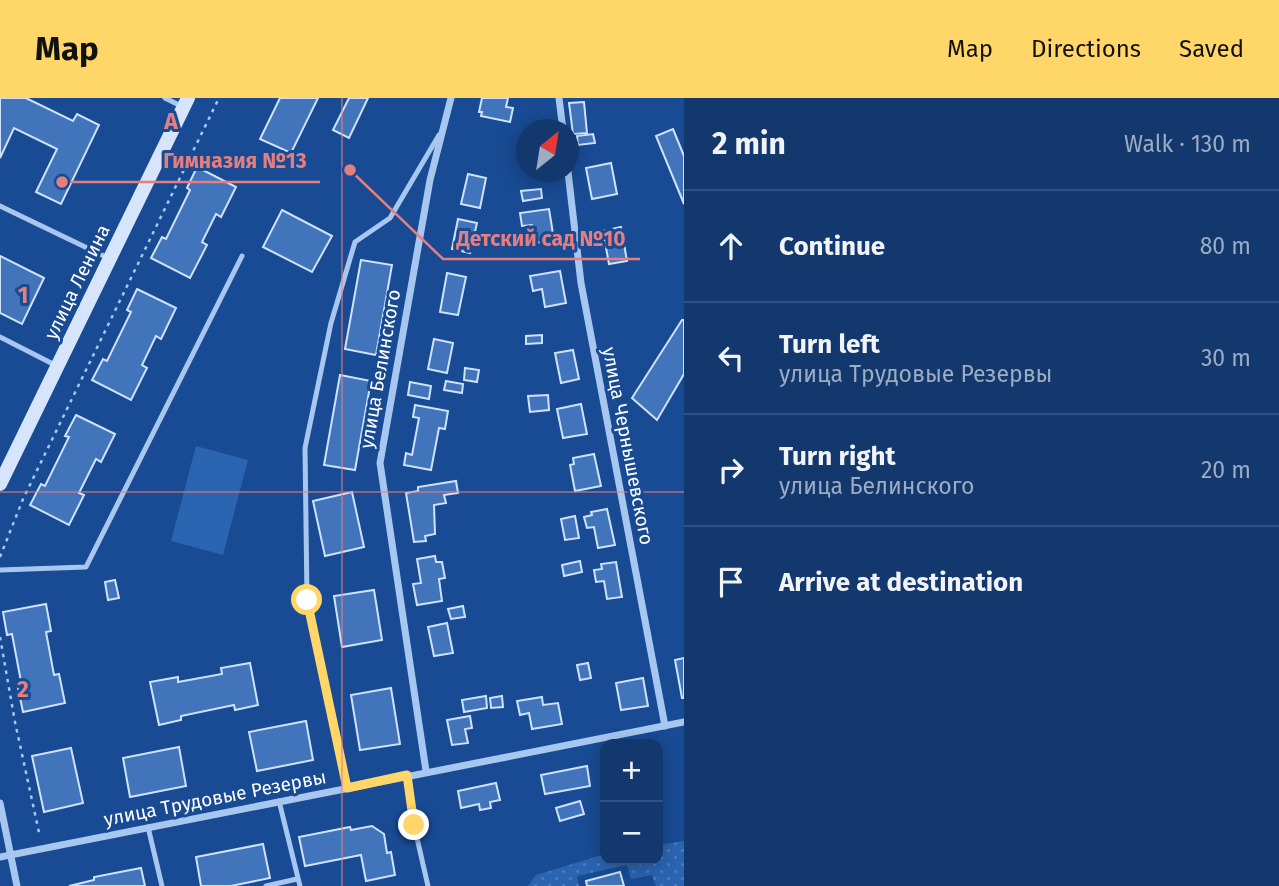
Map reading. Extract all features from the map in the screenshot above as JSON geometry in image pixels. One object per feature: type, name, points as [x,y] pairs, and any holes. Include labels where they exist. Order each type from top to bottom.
[{"type":"street","name":"улица Белинского","points":[[426,771],[380,463],[430,180],[451,98]]},
{"type":"street","points":[[559,98],[562,119]]},
{"type":"street","name":"улица Ленина","points":[[0,484],[186,103]]},
{"type":"street","name":"улица Чернышевского","points":[[569,182],[581,283],[665,726]]},
{"type":"street","name":"улица Трудовые Резервы","points":[[0,857],[684,722]]},
{"type":"street","points":[[0,803],[17,886]]},
{"type":"lane","points":[[165,98],[186,103]]},
{"type":"lane","points":[[347,788],[307,600],[305,448],[331,323],[355,242],[390,218],[441,133]]},
{"type":"lane","points":[[0,206],[110,259]]},
{"type":"lane","points":[[0,570],[86,567],[242,256]]},
{"type":"lane","points":[[0,337],[57,366]]},
{"type":"lane","points":[[407,775],[414,825],[428,886]]},
{"type":"lane","points":[[279,801],[300,886]]},
{"type":"lane","points":[[148,827],[162,886]]},
{"type":"lane","points":[[266,886],[297,879]]},
{"type":"path","points":[[0,557],[23,499],[219,98]]},
{"type":"path","points":[[0,637],[15,722],[43,849]]},
{"type":"shaded area","points":[[196,446],[248,460],[223,555],[171,541]]},
{"type":"shaded area","points":[[684,841],[684,886],[656,886],[652,875],[631,879],[627,865],[663,865],[663,844]]},
{"type":"shaded area","points":[[600,856],[600,865],[627,865],[577,876],[579,886],[528,886],[536,875]]},
{"type":"building","points":[[0,98],[26,98],[73,121],[77,114],[99,125],[61,204],[36,192],[57,149],[14,128],[0,158]]},
{"type":"building","points":[[280,98],[318,98],[291,153],[260,139]]},
{"type":"building","points":[[349,98],[368,98],[349,138],[333,130]]},
{"type":"building","points":[[482,98],[508,98],[506,107],[513,108],[510,122],[481,116],[482,112],[479,112]]},
{"type":"building","points":[[584,102],[587,133],[579,134],[579,119],[571,119],[569,103]]},
{"type":"building","points":[[673,129],[684,156],[684,204],[656,136]]},
{"type":"building","points":[[593,134],[595,143],[579,145],[579,136]]},
{"type":"building","points":[[611,163],[617,194],[592,199],[586,168]]},
{"type":"building","points":[[197,167],[236,187],[221,217],[216,214],[202,242],[207,245],[190,278],[151,258],[162,237],[166,239],[190,190],[187,188]]},
{"type":"building","points":[[468,174],[486,178],[480,208],[461,204]]},
{"type":"building","points":[[541,189],[542,198],[523,201],[521,191]]},
{"type":"building","points":[[549,209],[554,240],[535,243],[532,225],[522,226],[520,213]]},
{"type":"building","points":[[282,210],[332,236],[312,272],[263,247]]},
{"type":"building","points":[[458,219],[477,223],[470,253],[452,249]]},
{"type":"building","points":[[621,227],[627,261],[609,264],[603,231]]},
{"type":"building","points":[[0,256],[44,278],[22,324],[0,313]]},
{"type":"building","points":[[361,260],[392,265],[376,355],[345,349]]},
{"type":"building","points":[[560,271],[566,303],[545,307],[542,289],[533,291],[530,276]]},
{"type":"building","points":[[447,273],[466,277],[458,315],[440,312]]},
{"type":"building","points":[[137,289],[176,308],[161,339],[156,336],[142,365],[147,368],[131,400],[92,380],[103,359],[107,361],[131,312],[127,310]]},
{"type":"building","points":[[682,320],[684,374],[657,420],[632,398]]},
{"type":"building","points":[[542,335],[542,343],[526,344],[526,336]]},
{"type":"building","points":[[434,339],[453,343],[447,373],[428,369]]},
{"type":"building","points":[[573,350],[579,379],[561,383],[555,353]]},
{"type":"building","points":[[465,368],[479,370],[477,382],[464,380]]},
{"type":"building","points":[[340,375],[371,381],[355,470],[324,465]]},
{"type":"building","points":[[446,381],[463,384],[462,393],[444,390]]},
{"type":"building","points":[[410,382],[431,386],[429,399],[408,395]]},
{"type":"building","points":[[548,395],[549,410],[530,412],[528,396]]},
{"type":"building","points":[[581,404],[587,434],[563,438],[557,409]]},
{"type":"building","points":[[415,405],[448,411],[445,429],[439,428],[431,470],[404,465],[406,453],[412,455],[419,418],[413,417]]},
{"type":"building","points":[[76,415],[115,434],[101,462],[96,459],[79,493],[84,495],[69,525],[30,505],[41,484],[45,486],[69,437],[65,436]]},
{"type":"building","points":[[594,454],[601,486],[575,491],[570,465],[574,464],[573,458]]},
{"type":"building","points":[[456,481],[458,493],[444,495],[446,503],[434,505],[435,534],[425,536],[426,541],[414,542],[406,493],[418,491],[418,487]]},
{"type":"building","points":[[352,492],[364,547],[325,556],[313,501]]},
{"type":"building","points":[[607,509],[615,545],[598,548],[594,527],[587,528],[584,517],[592,515],[591,512]]},
{"type":"building","points":[[575,516],[579,538],[565,540],[561,519]]},
{"type":"building","points":[[435,556],[436,562],[442,562],[445,578],[439,579],[442,601],[417,605],[413,584],[421,583],[417,559]]},
{"type":"building","points":[[580,561],[582,572],[564,576],[562,565]]},
{"type":"building","points":[[616,562],[622,597],[607,599],[604,581],[596,582],[594,570],[602,569],[601,564]]},
{"type":"building","points":[[115,580],[119,598],[108,600],[105,582]]},
{"type":"building","points":[[374,590],[382,640],[342,647],[334,596]]},
{"type":"building","points":[[46,604],[51,631],[46,632],[54,675],[59,674],[65,703],[23,712],[18,688],[22,687],[12,634],[7,635],[3,612]]},
{"type":"building","points":[[463,606],[465,617],[451,619],[448,609]]},
{"type":"building","points":[[447,623],[453,653],[434,656],[428,627]]},
{"type":"building","points":[[684,658],[684,698],[682,698],[675,660]]},
{"type":"building","points":[[250,663],[258,705],[235,710],[234,705],[181,716],[181,720],[159,725],[150,682],[178,677],[178,682],[222,674],[221,668]]},
{"type":"building","points":[[588,663],[591,678],[580,680],[577,665]]},
{"type":"building","points":[[643,678],[648,706],[621,710],[616,683]]},
{"type":"building","points":[[391,688],[400,744],[360,750],[351,695]]},
{"type":"building","points":[[486,696],[487,708],[464,712],[462,700]]},
{"type":"building","points":[[502,696],[503,707],[491,708],[490,698]]},
{"type":"building","points":[[542,697],[543,705],[558,703],[562,724],[532,729],[529,713],[520,715],[517,701]]},
{"type":"building","points":[[470,716],[472,728],[465,729],[468,743],[452,745],[447,720]]},
{"type":"building","points":[[306,721],[313,760],[257,771],[249,732]]},
{"type":"building","points":[[179,747],[186,786],[130,797],[123,758]]},
{"type":"building","points":[[71,748],[83,803],[44,812],[32,756]]},
{"type":"building","points":[[587,766],[590,786],[545,794],[541,775]]},
{"type":"building","points":[[496,783],[500,800],[490,802],[491,808],[480,810],[479,804],[461,808],[458,791]]},
{"type":"building","points":[[580,801],[584,814],[560,821],[556,808]]},
{"type":"building","points":[[372,826],[384,834],[395,875],[366,881],[361,855],[305,866],[299,837],[350,827],[351,830]]},
{"type":"building","points":[[263,844],[270,878],[231,886],[201,886],[196,857]]},
{"type":"building","points":[[141,868],[145,886],[69,886],[94,880],[94,877]]},
{"type":"building","points":[[620,872],[624,886],[587,886],[586,881]]},
{"type":"place","name":"Детский сад №10","points":[[350,170]]},
{"type":"place","name":"Гимназия №13","points":[[62,182]]},
{"type":"route","points":[[307,600],[347,788],[407,775],[414,825]]}]
